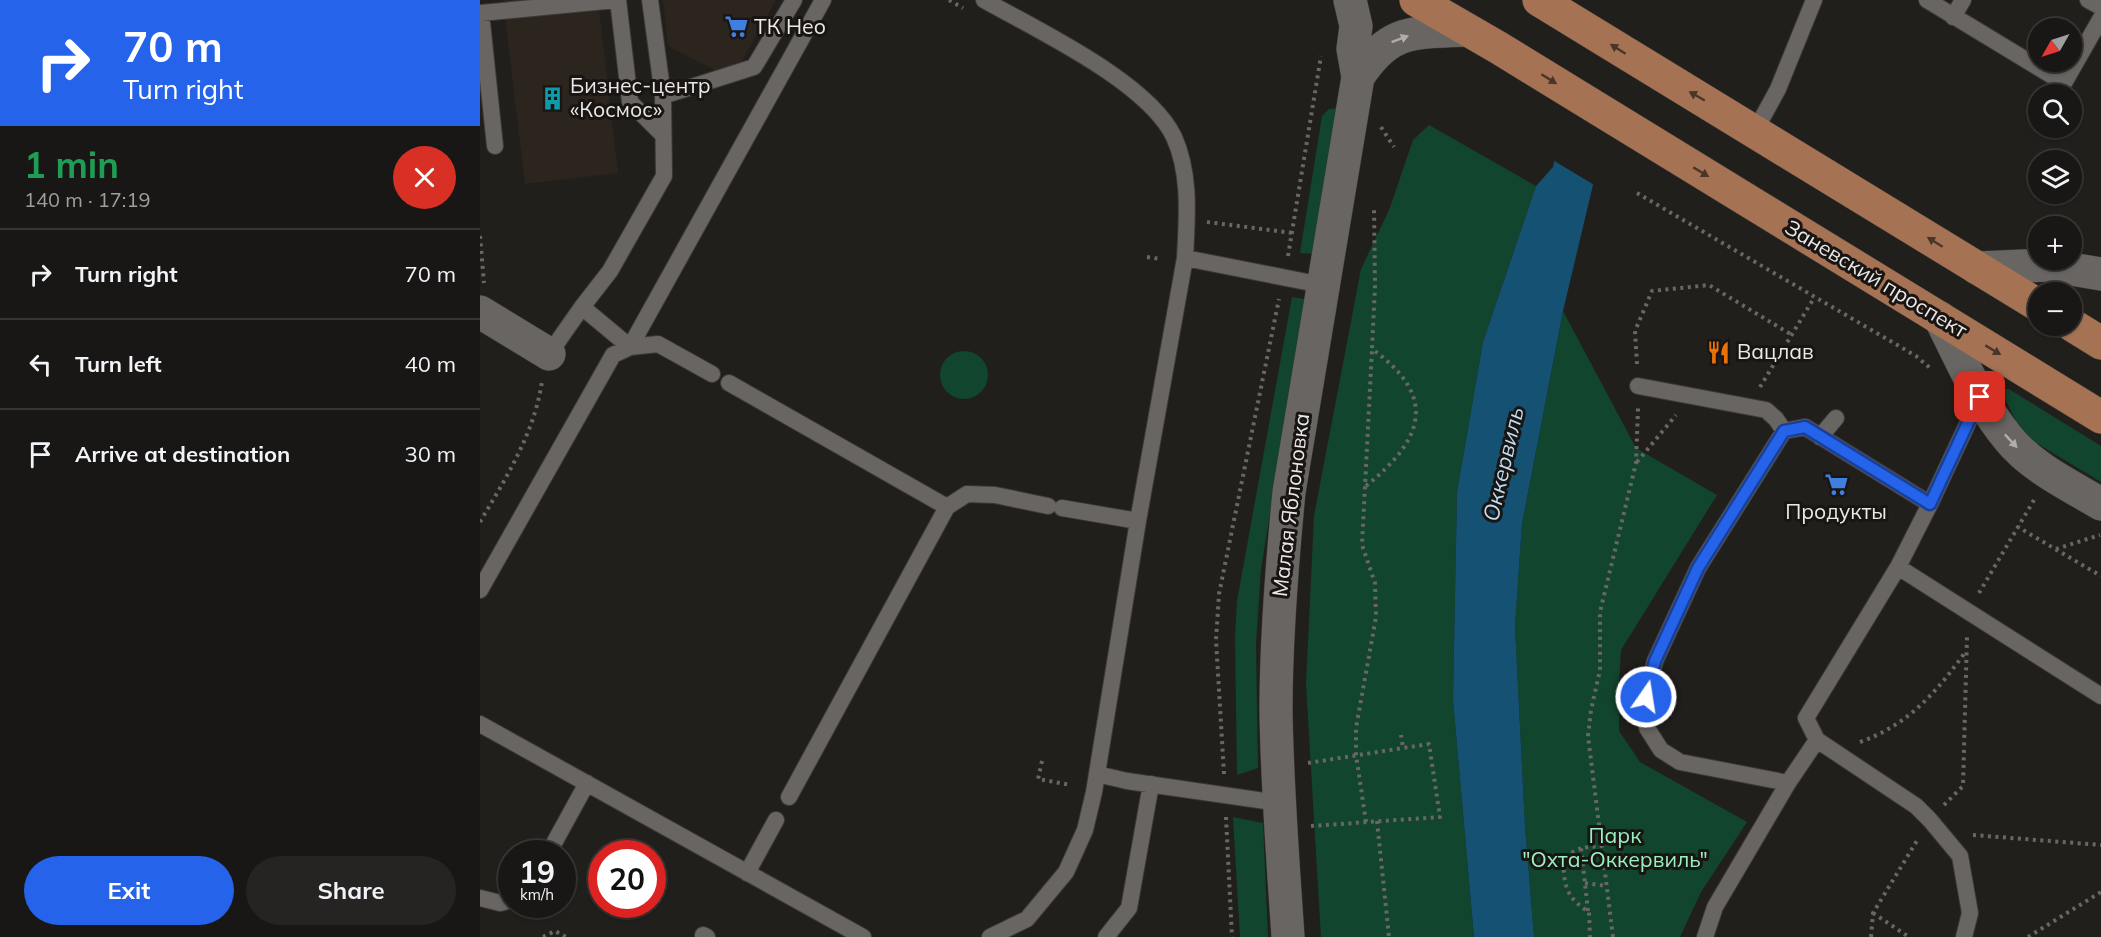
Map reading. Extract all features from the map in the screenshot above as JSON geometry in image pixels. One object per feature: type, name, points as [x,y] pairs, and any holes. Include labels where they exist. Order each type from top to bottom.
[{"type":"main road","points":[[1416,0],[1467,30]]},
{"type":"main road","points":[[1539,0],[2028,299]]},
{"type":"main road","name":"Заневский проспект","points":[[1467,30],[2101,417]]},
{"type":"main road","points":[[2082,331],[2101,343]]},
{"type":"street","name":"Малая Яблоновка","points":[[1288,937],[1279,803],[1277,697],[1282,560],[1289,492],[1358,77],[1353,49],[1356,26],[1350,0]]},
{"type":"street","name":"Малая Яблоновка","points":[[1358,77],[1371,58],[1385,45],[1397,39],[1417,33],[1467,30]]},
{"type":"street","points":[[1977,268],[2047,265],[2101,274]]},
{"type":"street","points":[[483,314],[549,354]]},
{"type":"street","points":[[1940,318],[1980,397],[2008,439],[2037,465],[2101,504]]},
{"type":"lane","points":[[495,146],[481,14],[617,0],[630,102],[663,135]]},
{"type":"lane","points":[[549,354],[610,271],[664,176],[663,96],[650,0]]},
{"type":"lane","points":[[663,96],[754,68],[794,0]]},
{"type":"lane","points":[[630,347],[823,0]]},
{"type":"lane","points":[[984,0],[1115,75],[1143,98],[1161,116],[1174,137],[1188,189],[1185,258],[1138,521],[1097,774],[1085,830],[1066,873],[1027,919],[990,937]]},
{"type":"lane","points":[[1755,131],[1778,89],[1814,0]]},
{"type":"lane","points":[[1928,0],[2064,83],[2101,18]]},
{"type":"lane","points":[[1953,17],[1963,0]]},
{"type":"lane","points":[[2088,0],[2101,7]]},
{"type":"lane","points":[[1185,258],[1322,285]]},
{"type":"lane","points":[[582,307],[630,347]]},
{"type":"lane","points":[[480,590],[613,355],[630,347],[658,344],[712,374]]},
{"type":"lane","points":[[729,383],[947,507]]},
{"type":"lane","points":[[1638,386],[1766,410],[1784,431]]},
{"type":"lane","points":[[1964,937],[1970,913],[1960,856],[1936,826],[1916,806],[1817,740],[1806,718],[1898,567],[1980,397]]},
{"type":"lane","points":[[1820,437],[1836,418]]},
{"type":"lane","points":[[1788,783],[1680,762],[1661,750],[1647,728],[1646,697],[1655,661],[1698,568],[1784,431],[1805,427],[1930,504]]},
{"type":"lane","points":[[789,797],[947,507],[967,494],[995,495],[1138,521]]},
{"type":"lane","points":[[1898,567],[2101,696]]},
{"type":"lane","points":[[480,723],[863,937]]},
{"type":"lane","points":[[1705,937],[1714,907],[1788,783],[1817,740]]},
{"type":"lane","points":[[1097,774],[1279,803]]},
{"type":"lane","points":[[556,840],[587,783]]},
{"type":"lane","points":[[1106,937],[1129,908],[1151,784]]},
{"type":"lane","points":[[747,873],[776,820]]},
{"type":"lane","points":[[480,898],[498,902]]},
{"type":"path","points":[[949,0],[968,11]]},
{"type":"path","points":[[1232,937],[1216,640],[1219,594],[1293,233],[1323,47]]},
{"type":"path","points":[[1378,121],[1394,147]]},
{"type":"path","points":[[1637,193],[1916,356],[1937,374]]},
{"type":"path","points":[[1366,822],[1356,755],[1356,728],[1376,616],[1375,583],[1362,545],[1375,286],[1374,207]]},
{"type":"path","points":[[1249,228],[1293,233]]},
{"type":"path","points":[[480,236],[483,314]]},
{"type":"path","points":[[1147,257],[1160,259]]},
{"type":"path","points":[[1613,937],[1588,736],[1600,670],[1600,612],[1636,463],[1638,386],[1635,331],[1652,291],[1709,285],[1792,335]]},
{"type":"path","points":[[1749,405],[1814,298]]},
{"type":"path","points":[[1365,486],[1393,463],[1402,452],[1410,437],[1415,408],[1414,396],[1401,373],[1372,349]]},
{"type":"path","points":[[480,522],[507,476],[538,407],[549,354]]},
{"type":"path","points":[[1636,463],[1692,395]]},
{"type":"path","points":[[1871,937],[1873,913],[1963,786],[1968,612],[2034,498]]},
{"type":"path","points":[[2018,527],[2101,576]]},
{"type":"path","points":[[2056,549],[2101,535]]},
{"type":"path","points":[[1833,751],[1874,737],[1911,715],[1942,685],[1967,650]]},
{"type":"path","points":[[1401,735],[1403,748]]},
{"type":"path","points":[[1301,764],[1429,744],[1440,817],[1303,827]]},
{"type":"path","points":[[1042,761],[1038,778],[1049,782]]},
{"type":"path","points":[[1377,820],[1389,937]]},
{"type":"path","points":[[1936,826],[2101,845]]},
{"type":"path","points":[[1588,912],[1568,894],[1564,884],[1563,866],[1569,854],[1581,848],[1601,846]]},
{"type":"path","points":[[1581,848],[1590,937]]},
{"type":"path","points":[[1585,883],[1606,886]]},
{"type":"path","points":[[2028,937],[2101,892]]},
{"type":"path","points":[[1873,913],[1909,937]]},
{"type":"path","points":[[543,937],[555,931],[566,937]]},
{"type":"shaded area","points":[[503,0],[598,0],[618,173],[525,184]]},
{"type":"shaded area","points":[[663,0],[776,0],[732,79],[668,46]]},
{"type":"green space","points":[[1337,108],[1313,254],[1300,253],[1322,116],[1329,109]]},
{"type":"green space","points":[[1429,125],[1536,186],[1483,342],[1457,492],[1453,700],[1474,937],[1321,937],[1306,684],[1314,516],[1361,269],[1389,210],[1413,140]]},
{"type":"green space","points":[[1292,297],[1305,299],[1261,569],[1256,644],[1258,768],[1237,775],[1235,637],[1237,601]]},
{"type":"green space","name":"Парк \"Охта-Оккервиль\"","points":[[1563,311],[1636,448],[1717,495],[1621,650],[1619,731],[1640,762],[1747,822],[1701,892],[1680,937],[1534,937],[1525,826],[1515,626],[1522,524]]},
{"type":"green space","points":[[964,351],[981,358],[988,375],[981,392],[964,399],[947,392],[940,375],[947,358]]},
{"type":"green space","points":[[2004,389],[2009,389],[2101,446],[2101,482],[2033,441],[2019,427],[2003,395]]},
{"type":"green space","points":[[1233,817],[1263,823],[1268,937],[1240,937]]},
{"type":"water","name":"Оккервиль","points":[[1588,0],[1637,0],[1563,311],[1522,524],[1515,626],[1525,826],[1534,937],[1474,937],[1453,700],[1457,492],[1483,342],[1536,186],[1553,167]]},
{"type":"pier","points":[[1585,0],[1640,0],[1596,186],[1551,159]]},
{"type":"place","name":"ТК Нео","points":[[736,27]]},
{"type":"place","name":"Бизнес-центр «Космос»","points":[[552,98]]},
{"type":"place","name":"Вацлав","points":[[1719,352]]},
{"type":"place","name":"Продукты","points":[[1836,484]]},
{"type":"route","points":[[1646,697],[1655,661],[1698,568],[1784,431],[1805,427],[1930,504],[1980,397]]}]
